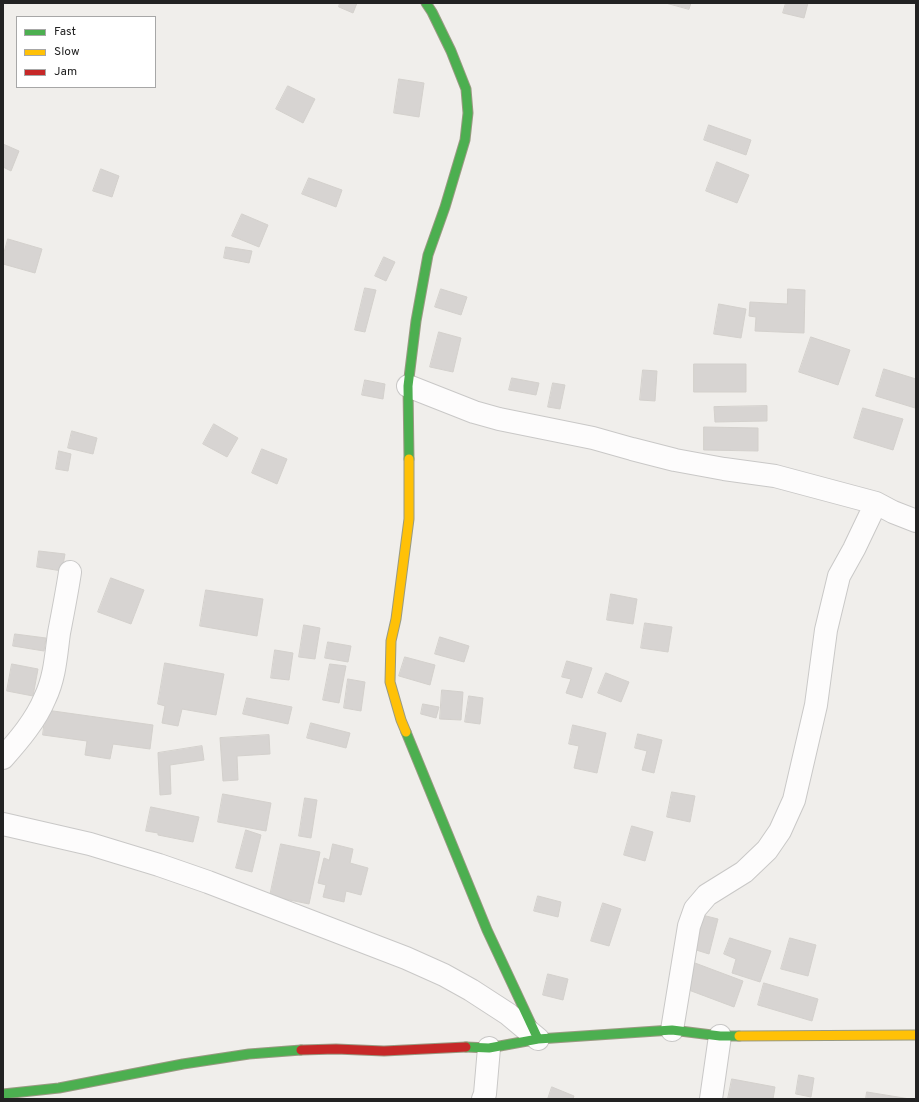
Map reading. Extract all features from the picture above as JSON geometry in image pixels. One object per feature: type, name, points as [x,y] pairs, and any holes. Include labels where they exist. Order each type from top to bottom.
[{"type":"street","points":[[426,3],[452,51],[466,89],[468,113],[465,140],[445,207],[428,255],[416,321],[408,386],[409,519],[396,619],[391,641],[390,682],[401,720],[487,930],[538,1039]]},
{"type":"street","points":[[408,386],[452,404],[499,419],[592,438],[675,460],[775,476],[876,503],[893,512],[916,521]]},
{"type":"street","points":[[672,1030],[689,926],[695,909],[707,895],[744,872],[767,850],[780,831],[794,800],[816,705],[826,630],[839,576],[876,503]]},
{"type":"street","points":[[3,758],[23,734],[45,699],[53,675],[70,572]]},
{"type":"street","points":[[3,824],[90,844],[159,865],[208,882],[406,958],[444,975],[471,990],[508,1014],[538,1039]]},
{"type":"street","points":[[3,1094],[59,1088],[183,1064],[250,1054],[300,1050],[336,1049],[384,1051],[460,1046],[489,1048],[538,1039],[672,1030],[720,1036],[916,1035]]},
{"type":"street","points":[[711,1099],[720,1036]]},
{"type":"street","points":[[483,1099],[485,1094],[489,1048]]},
{"type":"building","points":[[340,3],[357,3],[353,13],[339,7]]},
{"type":"building","points":[[666,3],[691,3],[689,9]]},
{"type":"building","points":[[786,3],[808,3],[804,18],[783,13]]},
{"type":"building","points":[[399,79],[424,83],[419,117],[394,113]]},
{"type":"building","points":[[288,86],[315,99],[303,123],[276,109]]},
{"type":"building","points":[[709,125],[751,140],[746,155],[704,140]]},
{"type":"building","points":[[3,144],[19,151],[11,171],[3,167]]},
{"type":"building","points":[[717,162],[749,175],[737,203],[706,191]]},
{"type":"building","points":[[101,169],[119,176],[112,197],[93,191]]},
{"type":"building","points":[[309,178],[342,190],[336,207],[302,194]]},
{"type":"building","points":[[242,214],[268,225],[259,247],[232,236]]},
{"type":"building","points":[[8,239],[42,249],[35,273],[3,264],[3,257]]},
{"type":"building","points":[[226,247],[252,251],[249,263],[224,258]]},
{"type":"building","points":[[384,257],[395,262],[386,281],[375,276]]},
{"type":"building","points":[[365,288],[376,290],[365,332],[355,330]]},
{"type":"building","points":[[441,289],[467,297],[461,315],[435,307]]},
{"type":"building","points":[[788,289],[805,290],[804,333],[755,331],[756,317],[749,316],[750,302],[787,304]]},
{"type":"building","points":[[719,304],[746,309],[741,338],[714,334]]},
{"type":"building","points":[[439,332],[461,338],[453,372],[430,367]]},
{"type":"building","points":[[811,337],[850,350],[838,385],[799,372]]},
{"type":"building","points":[[694,364],[746,364],[746,392],[694,392]]},
{"type":"building","points":[[884,369],[916,379],[915,408],[876,396]]},
{"type":"building","points":[[643,370],[657,371],[655,401],[640,400]]},
{"type":"building","points":[[512,378],[539,383],[536,395],[509,390]]},
{"type":"building","points":[[365,380],[385,384],[383,399],[362,395]]},
{"type":"building","points":[[553,383],[565,385],[560,409],[548,407]]},
{"type":"building","points":[[767,406],[767,421],[715,422],[714,407]]},
{"type":"building","points":[[863,408],[903,419],[893,450],[854,438]]},
{"type":"building","points":[[214,424],[238,438],[227,457],[203,444]]},
{"type":"building","points":[[704,427],[758,428],[758,451],[704,450]]},
{"type":"building","points":[[72,431],[97,438],[93,454],[68,448]]},
{"type":"building","points":[[262,449],[287,459],[277,484],[252,473]]},
{"type":"building","points":[[59,451],[71,454],[68,471],[56,469]]},
{"type":"building","points":[[39,551],[65,554],[62,571],[37,567]]},
{"type":"building","points":[[111,578],[144,590],[131,624],[98,612]]},
{"type":"building","points":[[206,590],[263,599],[257,636],[200,626]]},
{"type":"building","points":[[611,594],[637,599],[633,624],[607,620]]},
{"type":"building","points":[[645,623],[672,627],[668,652],[641,648]]},
{"type":"building","points":[[304,625],[320,628],[315,659],[299,657]]},
{"type":"building","points":[[15,634],[46,638],[44,651],[13,646]]},
{"type":"building","points":[[440,637],[469,646],[464,662],[435,654]]},
{"type":"building","points":[[328,642],[351,646],[348,662],[325,658]]},
{"type":"building","points":[[275,650],[293,653],[289,680],[271,678]]},
{"type":"building","points":[[405,657],[435,665],[430,685],[399,676]]},
{"type":"building","points":[[567,661],[592,668],[582,698],[566,693],[571,679],[562,677]]},
{"type":"building","points":[[165,663],[224,674],[216,715],[182,709],[178,726],[162,723],[165,706],[158,704]]},
{"type":"building","points":[[12,664],[38,669],[33,696],[7,691]]},
{"type":"building","points":[[330,664],[346,666],[339,703],[323,700]]},
{"type":"building","points":[[606,673],[629,682],[621,702],[598,693]]},
{"type":"building","points":[[348,679],[365,682],[361,711],[344,708]]},
{"type":"building","points":[[442,690],[463,692],[461,720],[440,719]]},
{"type":"building","points":[[469,696],[483,698],[480,724],[465,722]]},
{"type":"building","points":[[247,698],[292,707],[288,724],[243,714]]},
{"type":"building","points":[[423,704],[439,707],[436,718],[421,714]]},
{"type":"building","points":[[46,710],[153,725],[150,749],[113,744],[110,759],[85,755],[87,741],[43,735]]},
{"type":"building","points":[[311,723],[350,733],[346,748],[307,738]]},
{"type":"building","points":[[573,725],[606,733],[597,773],[574,768],[579,746],[569,744]]},
{"type":"building","points":[[638,734],[662,740],[654,773],[642,770],[647,751],[635,748]]},
{"type":"building","points":[[269,735],[270,754],[237,756],[238,780],[223,781],[220,738]]},
{"type":"building","points":[[202,746],[204,760],[170,765],[171,794],[160,795],[158,753]]},
{"type":"building","points":[[672,792],[695,796],[690,822],[667,817]]},
{"type":"building","points":[[223,794],[271,803],[266,831],[218,822]]},
{"type":"building","points":[[305,798],[317,800],[311,838],[299,836]]},
{"type":"building","points":[[151,807],[199,817],[193,842],[146,831]]},
{"type":"building","points":[[632,826],[653,832],[645,861],[624,855]]},
{"type":"building","points":[[246,830],[261,835],[252,872],[236,868]]},
{"type":"building","points":[[281,844],[320,852],[309,904],[270,896]]},
{"type":"building","points":[[333,844],[353,849],[350,863],[368,868],[361,895],[346,891],[344,902],[323,897],[326,885],[318,883],[324,858],[329,860]]},
{"type":"building","points":[[538,896],[561,902],[558,917],[534,911]]},
{"type":"building","points":[[603,903],[621,909],[609,946],[591,941]]},
{"type":"building","points":[[702,915],[718,919],[709,954],[693,949]]},
{"type":"building","points":[[730,938],[771,951],[760,982],[732,973],[736,959],[724,954]]},
{"type":"building","points":[[790,938],[816,945],[808,976],[781,969]]},
{"type":"building","points":[[695,963],[743,981],[734,1007],[686,989]]},
{"type":"building","points":[[548,974],[568,979],[563,1000],[543,995]]},
{"type":"building","points":[[764,983],[818,999],[812,1021],[758,1005]]},
{"type":"building","points":[[799,1075],[814,1078],[811,1097],[796,1094]]},
{"type":"building","points":[[732,1079],[775,1087],[773,1099],[728,1099]]},
{"type":"building","points":[[552,1087],[574,1096],[573,1099],[548,1099]]},
{"type":"building","points":[[867,1092],[910,1099],[866,1099]]},
{"type":"traffic: fast","points":[[409,459],[408,386],[416,321],[428,255],[445,207],[465,140],[468,113],[466,89],[451,51],[426,3]]},
{"type":"traffic: fast","points":[[406,732],[487,930],[538,1039]]},
{"type":"traffic: fast","points":[[466,1047],[489,1048],[538,1039],[672,1030],[720,1036],[739,1036]]},
{"type":"traffic: fast","points":[[3,1094],[59,1088],[183,1064],[249,1054],[301,1050]]},
{"type":"traffic: slow","points":[[406,732],[390,682],[391,641],[396,619],[409,519],[409,459]]},
{"type":"traffic: slow","points":[[739,1036],[916,1035]]},
{"type":"traffic: jam","points":[[301,1050],[336,1049],[384,1051],[466,1047]]}]
